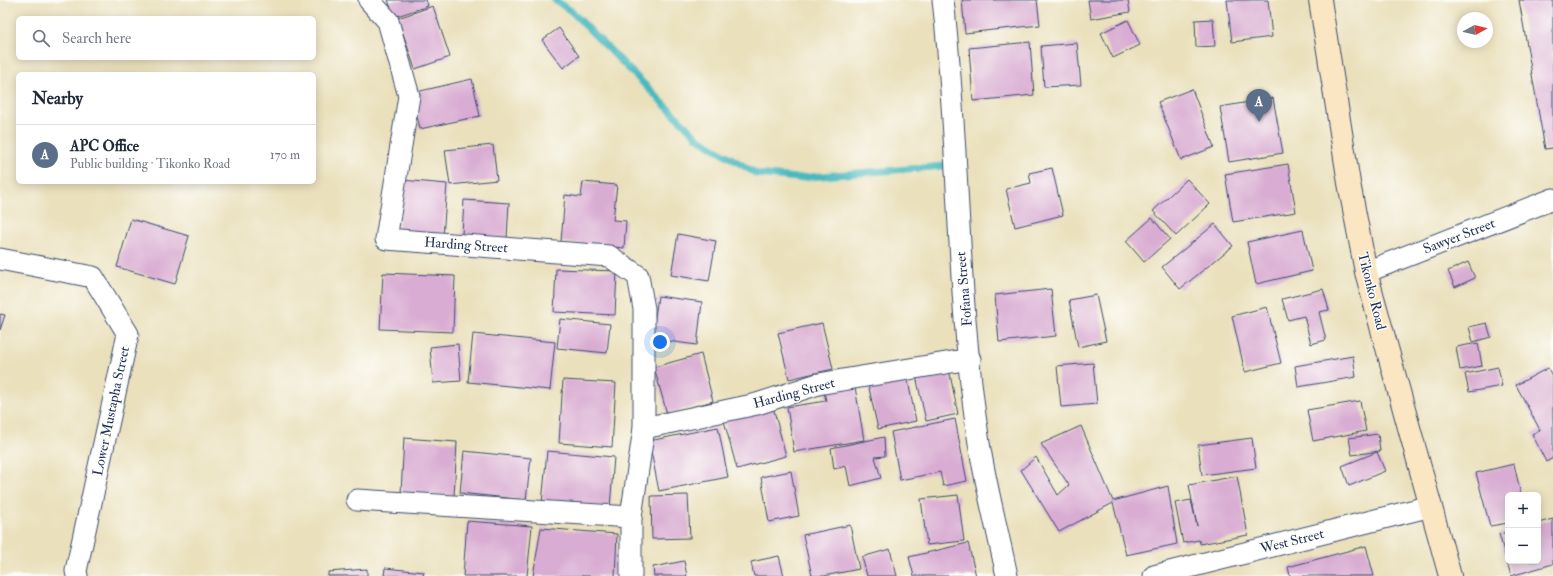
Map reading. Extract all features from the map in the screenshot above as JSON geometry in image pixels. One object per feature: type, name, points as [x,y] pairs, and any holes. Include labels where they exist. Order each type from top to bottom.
[{"type":"street","name":"Harding Street","points":[[369,0],[388,21],[409,96],[386,240],[609,256],[638,276],[644,309],[644,428],[631,516],[632,576]]},
{"type":"street","name":"Fofana Street","points":[[943,0],[950,57],[957,208],[979,443],[1007,576]]},
{"type":"street","name":"Tikonko Road","points":[[1320,0],[1349,183],[1366,272],[1450,576]]},
{"type":"street","name":"Sawyer Street","points":[[1366,272],[1553,199]]},
{"type":"street","name":"Lower Mustapha Street","points":[[0,259],[93,277],[128,334],[76,571],[77,576]]},
{"type":"street","name":"Harding Street","points":[[644,428],[757,404],[818,384],[970,359]]},
{"type":"street","points":[[357,500],[631,516]]},
{"type":"street","name":"West Street","points":[[1154,576],[1431,506]]},
{"type":"building","points":[[388,0],[426,0],[428,6],[394,17]]},
{"type":"building","points":[[962,0],[1037,0],[1040,25],[965,33]]},
{"type":"building","points":[[1088,0],[1128,0],[1130,12],[1091,19]]},
{"type":"building","points":[[1227,0],[1268,0],[1272,37],[1232,42]]},
{"type":"building","points":[[1519,0],[1553,0],[1553,148],[1545,149]]},
{"type":"building","points":[[433,6],[450,57],[415,69],[398,18]]},
{"type":"building","points":[[1213,19],[1215,46],[1196,47],[1195,20]]},
{"type":"building","points":[[1128,20],[1140,45],[1113,58],[1101,33]]},
{"type":"building","points":[[559,28],[579,56],[563,68],[542,40]]},
{"type":"building","points":[[1030,42],[1034,95],[973,101],[969,48]]},
{"type":"building","points":[[1077,43],[1081,85],[1044,87],[1041,46]]},
{"type":"building","points":[[472,79],[480,116],[420,129],[412,93]]},
{"type":"building","points":[[1192,89],[1214,147],[1181,160],[1158,102]]},
{"type":"building","points":[[1273,98],[1283,153],[1229,162],[1220,107]]},
{"type":"building","points":[[493,145],[497,180],[450,185],[445,150]]},
{"type":"building","points":[[1288,164],[1296,212],[1233,222],[1225,174]]},
{"type":"building","points":[[1052,168],[1063,215],[1015,227],[1006,189],[1031,183],[1029,173]]},
{"type":"building","points":[[1187,179],[1210,204],[1176,236],[1153,211]]},
{"type":"building","points":[[402,180],[447,184],[443,237],[398,233]]},
{"type":"building","points":[[583,182],[617,185],[613,220],[626,221],[624,248],[561,242],[565,195],[581,197]]},
{"type":"building","points":[[464,200],[509,203],[507,238],[462,235]]},
{"type":"building","points":[[1152,218],[1170,239],[1144,262],[1126,241]]},
{"type":"building","points":[[131,219],[189,236],[175,284],[117,267]]},
{"type":"building","points":[[1215,224],[1233,246],[1180,289],[1162,267]]},
{"type":"building","points":[[1303,230],[1312,271],[1256,284],[1247,242]]},
{"type":"building","points":[[678,234],[716,241],[709,281],[671,275]]},
{"type":"building","points":[[1468,262],[1475,278],[1455,287],[1448,271]]},
{"type":"building","points":[[556,269],[617,271],[615,315],[554,312]]},
{"type":"building","points":[[383,273],[455,276],[453,332],[380,329]]},
{"type":"building","points":[[1051,289],[1056,336],[999,342],[995,295]]},
{"type":"building","points":[[1323,289],[1329,310],[1319,312],[1326,340],[1311,344],[1304,316],[1288,320],[1282,299]]},
{"type":"building","points":[[1096,295],[1106,341],[1078,347],[1069,300]]},
{"type":"building","points":[[658,296],[702,302],[697,345],[652,339]]},
{"type":"building","points":[[1267,307],[1281,363],[1245,372],[1232,316]]},
{"type":"building","points":[[0,314],[5,315],[0,330]]},
{"type":"building","points":[[560,319],[610,324],[607,353],[557,348]]},
{"type":"building","points":[[822,323],[833,369],[789,379],[778,333]]},
{"type":"building","points":[[1487,323],[1491,337],[1473,342],[1469,327]]},
{"type":"building","points":[[473,334],[555,342],[550,390],[468,382]]},
{"type":"building","points":[[1478,343],[1482,366],[1460,370],[1456,347]]},
{"type":"building","points":[[458,344],[461,381],[433,383],[430,347]]},
{"type":"building","points":[[701,354],[713,401],[667,414],[654,367]]},
{"type":"building","points":[[1353,356],[1356,377],[1298,387],[1295,366]]},
{"type":"building","points":[[1093,363],[1097,404],[1061,407],[1057,366]]},
{"type":"building","points":[[1498,367],[1502,386],[1469,392],[1465,374]]},
{"type":"building","points":[[1548,368],[1553,378],[1553,458],[1546,462],[1532,434],[1540,430],[1516,385]]},
{"type":"building","points":[[949,369],[958,414],[926,421],[916,376]]},
{"type":"building","points":[[907,376],[916,421],[878,429],[868,384]]},
{"type":"building","points":[[563,380],[616,383],[612,447],[559,443]]},
{"type":"building","points":[[854,381],[864,440],[794,452],[787,407],[826,401],[823,387]]},
{"type":"building","points":[[1360,401],[1366,431],[1313,441],[1307,410]]},
{"type":"building","points":[[773,407],[786,456],[737,469],[724,421]]},
{"type":"building","points":[[955,419],[967,481],[943,486],[940,472],[900,480],[891,432]]},
{"type":"building","points":[[1081,426],[1113,501],[1168,486],[1177,544],[1126,555],[1113,503],[1059,532],[1021,470],[1036,457],[1058,495],[1069,485],[1041,444]]},
{"type":"building","points":[[718,427],[728,477],[659,491],[649,441]]},
{"type":"building","points":[[1378,434],[1380,451],[1352,455],[1349,438]]},
{"type":"building","points":[[884,437],[885,456],[875,457],[881,478],[850,486],[846,466],[834,469],[831,448]]},
{"type":"building","points":[[404,438],[457,442],[454,496],[401,493]]},
{"type":"building","points":[[1252,438],[1256,468],[1202,475],[1198,445]]},
{"type":"building","points":[[464,451],[531,458],[526,500],[460,493]]},
{"type":"building","points":[[547,451],[614,457],[610,508],[542,503]]},
{"type":"building","points":[[1377,452],[1385,471],[1349,486],[1342,466]]},
{"type":"building","points":[[1514,464],[1520,492],[1505,492],[1505,524],[1490,526],[1476,473]]},
{"type":"building","points":[[791,471],[799,516],[769,522],[761,477]]},
{"type":"building","points":[[1237,476],[1248,535],[1200,544],[1199,540],[1183,543],[1175,503],[1191,500],[1197,526],[1189,485]]},
{"type":"building","points":[[688,495],[690,538],[652,539],[651,496]]},
{"type":"building","points":[[958,495],[964,541],[927,545],[921,499]]},
{"type":"building","points":[[1553,519],[1553,564],[1511,576],[1508,564],[1541,564],[1541,522]]},
{"type":"building","points":[[467,521],[532,526],[527,576],[463,576]]},
{"type":"building","points":[[850,525],[859,569],[824,576],[812,576],[803,535]]},
{"type":"building","points":[[541,528],[617,534],[615,576],[533,576]]},
{"type":"building","points":[[1505,533],[1505,555],[1499,534]]},
{"type":"building","points":[[968,543],[976,576],[914,576],[909,557]]},
{"type":"building","points":[[1366,546],[1374,576],[1290,576],[1288,567]]},
{"type":"building","points":[[890,549],[897,576],[867,576],[862,557]]},
{"type":"building","points":[[779,556],[784,576],[754,576],[751,562]]},
{"type":"building","points":[[684,561],[687,576],[654,576],[653,567]]},
{"type":"building","points":[[385,568],[424,572],[423,576],[384,576]]},
{"type":"building","points":[[367,569],[367,576],[328,576],[328,572]]},
{"type":"waterway","points":[[555,0],[571,11],[698,138],[757,174],[797,178],[944,166]]},
{"type":"place","name":"APC Office","points":[[1259,122]]}]
